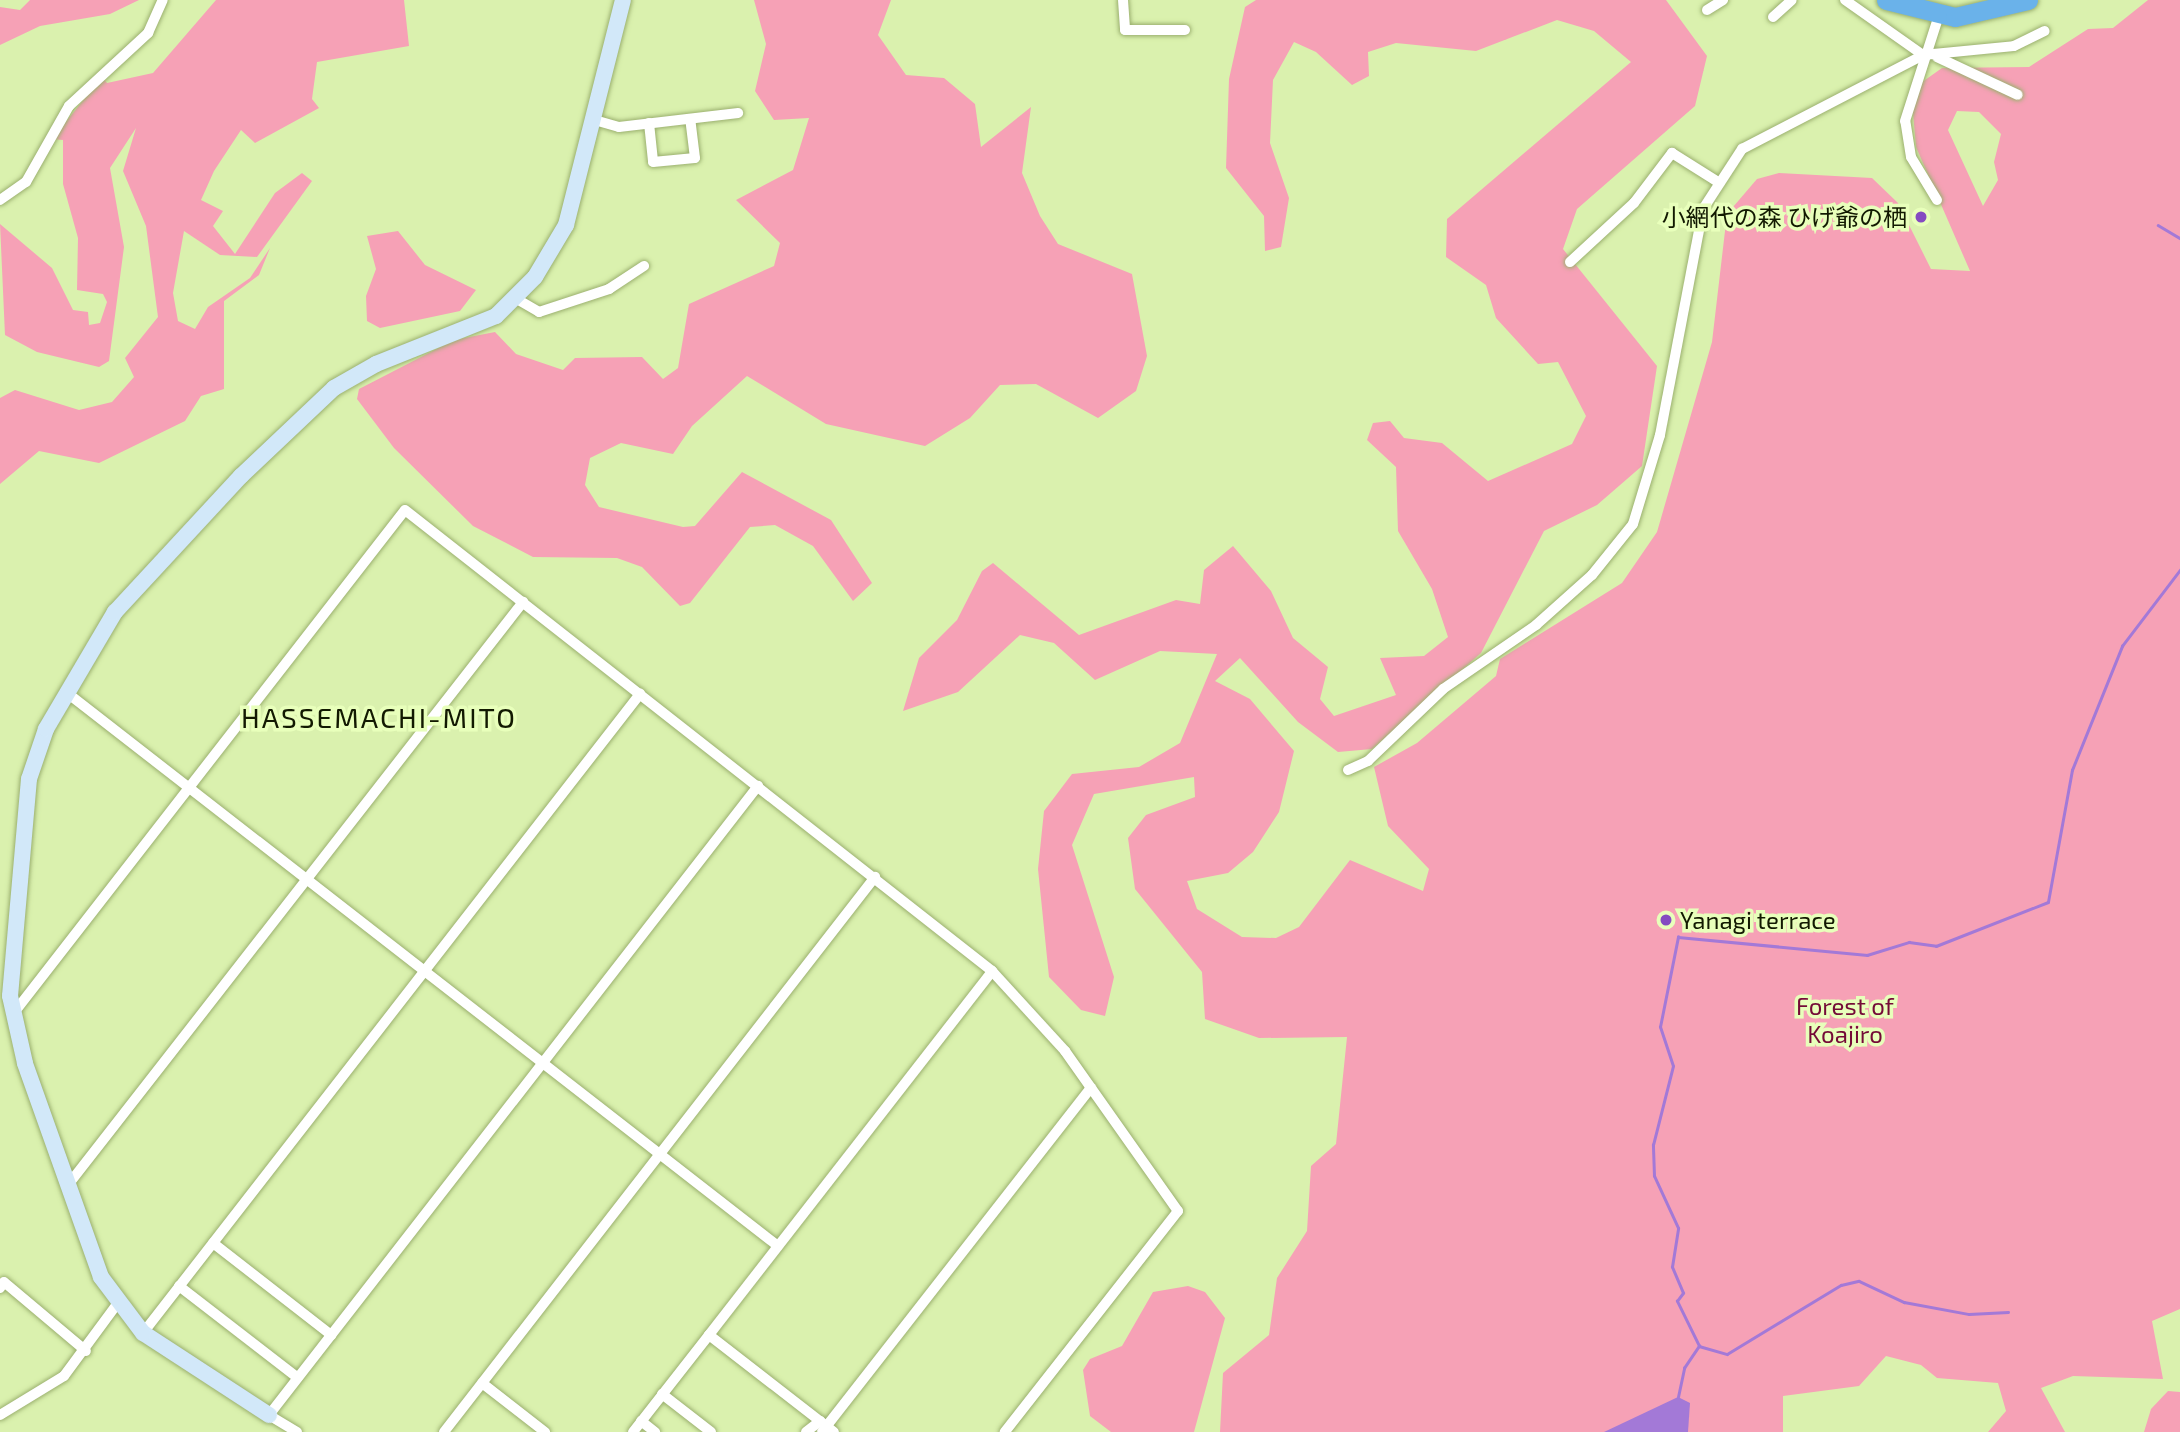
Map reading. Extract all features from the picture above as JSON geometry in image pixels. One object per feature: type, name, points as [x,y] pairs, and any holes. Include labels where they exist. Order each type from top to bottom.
[{"type":"highway","points":[[1886,0],[1942,7],[1977,16],[2028,0]]},
{"type":"street","points":[[0,200],[26,182],[69,106],[148,33],[163,0]]},
{"type":"street","points":[[297,1432],[143,1333],[117,1304],[68,1185],[13,1014],[11,935],[29,779],[66,692],[127,594],[314,403],[376,364],[476,327],[515,298],[558,243],[623,0]]},
{"type":"street","points":[[1123,0],[1125,30],[1185,30]]},
{"type":"street","points":[[1773,17],[1792,0]]},
{"type":"street","points":[[1845,0],[1925,55],[1964,66],[1987,85],[2018,95]]},
{"type":"street","points":[[1937,200],[1906,139],[1907,105],[1942,7]]},
{"type":"street","points":[[1348,770],[1368,761],[1443,689],[1536,625],[1592,575],[1633,524],[1657,446],[1700,221],[1718,181],[1751,140],[1925,55],[2014,46],[2045,31]]},
{"type":"street","points":[[591,119],[619,127],[738,113]]},
{"type":"street","points":[[649,123],[653,162],[695,158],[690,120]]},
{"type":"street","points":[[1570,262],[1634,203],[1672,153],[1718,181]]},
{"type":"street","points":[[515,298],[539,312],[609,289],[645,266]]},
{"type":"street","points":[[13,1014],[405,510],[992,971],[1091,1088],[1178,1211],[1005,1432]]},
{"type":"street","points":[[68,1185],[523,602]]},
{"type":"street","points":[[66,692],[778,1246]]},
{"type":"street","points":[[143,1333],[640,694]]},
{"type":"street","points":[[269,1415],[758,786]]},
{"type":"street","points":[[444,1432],[875,877]]},
{"type":"street","points":[[633,1432],[992,971]]},
{"type":"street","points":[[806,1432],[826,1428],[1091,1088]]},
{"type":"street","points":[[213,1243],[331,1335]]},
{"type":"street","points":[[0,1288],[4,1282],[86,1351]]},
{"type":"street","points":[[179,1286],[298,1378]]},
{"type":"street","points":[[0,1415],[45,1392],[86,1351],[117,1304]]},
{"type":"street","points":[[709,1335],[826,1428]]},
{"type":"street","points":[[482,1383],[545,1432]]},
{"type":"street","points":[[662,1394],[711,1432]]},
{"type":"street","points":[[641,1421],[655,1432]]},
{"type":"green space","points":[[30,0],[139,0],[110,14],[40,26],[0,45],[0,7],[20,10]]},
{"type":"green space","points":[[216,0],[404,0],[409,46],[317,62],[312,99],[319,108],[255,143],[241,130],[214,171],[201,200],[223,211],[213,226],[235,254],[275,193],[302,173],[312,181],[257,257],[220,255],[184,231],[173,293],[178,321],[195,329],[208,307],[250,278],[270,248],[259,275],[224,301],[224,389],[201,396],[185,421],[99,463],[39,451],[0,484],[0,398],[15,390],[79,410],[112,402],[134,377],[125,358],[158,317],[146,226],[123,171],[136,128],[110,168],[124,247],[109,361],[99,367],[37,352],[5,335],[0,224],[52,268],[73,310],[88,312],[89,325],[100,323],[107,302],[103,294],[77,290],[78,238],[63,184],[63,140],[52,139],[102,77],[107,83],[153,73]]},
{"type":"green space","points":[[754,0],[891,0],[878,35],[906,75],[944,78],[975,104],[981,147],[1031,107],[1022,173],[1040,216],[1058,244],[1132,274],[1147,356],[1136,391],[1098,418],[1036,384],[1000,385],[970,418],[925,446],[826,424],[747,376],[692,426],[673,454],[621,443],[590,458],[585,485],[599,507],[683,527],[695,526],[742,472],[831,520],[872,583],[853,601],[813,546],[775,525],[750,527],[690,603],[680,606],[642,567],[617,558],[533,557],[473,526],[394,448],[357,399],[359,389],[454,340],[495,332],[516,354],[563,370],[575,358],[642,357],[663,379],[678,368],[689,304],[774,266],[780,243],[736,200],[793,170],[809,118],[774,120],[755,91],[766,44]]},
{"type":"green space","name":"Forest of Koajiro","points":[[1256,0],[1666,0],[1707,56],[1695,106],[1577,209],[1563,249],[1657,366],[1642,466],[1597,505],[1544,531],[1481,653],[1372,749],[1338,752],[1298,722],[1240,658],[1215,681],[1250,699],[1294,751],[1279,812],[1253,852],[1228,873],[1187,881],[1197,909],[1242,937],[1276,938],[1299,927],[1350,860],[1423,891],[1429,869],[1388,826],[1374,767],[1417,743],[1496,676],[1500,659],[1622,583],[1657,532],[1712,342],[1727,214],[1757,179],[1779,173],[1872,178],[1898,203],[1931,269],[1970,271],[1916,147],[1911,90],[1942,68],[2029,67],[2088,29],[2113,28],[2148,0],[2180,0],[2180,1309],[2152,1321],[2163,1379],[2073,1376],[2041,1388],[2065,1432],[1988,1432],[2006,1411],[1998,1383],[1937,1378],[1921,1365],[1886,1356],[1859,1386],[1783,1396],[1783,1432],[1220,1432],[1223,1373],[1269,1335],[1277,1278],[1307,1231],[1311,1166],[1336,1144],[1347,1037],[1259,1038],[1205,1019],[1202,972],[1135,889],[1128,838],[1146,815],[1195,797],[1194,777],[1094,794],[1072,845],[1114,977],[1105,1016],[1081,1010],[1049,977],[1038,869],[1044,811],[1072,774],[1139,767],[1180,743],[1217,654],[1160,651],[1095,680],[1054,643],[1020,635],[958,692],[903,711],[919,658],[957,620],[982,571],[993,563],[1079,635],[1176,600],[1200,604],[1204,570],[1233,546],[1271,591],[1293,638],[1328,667],[1320,699],[1334,716],[1396,695],[1380,658],[1424,656],[1448,637],[1432,589],[1398,531],[1396,467],[1367,440],[1373,423],[1390,421],[1404,438],[1442,443],[1488,481],[1572,444],[1586,416],[1558,362],[1538,364],[1496,318],[1486,285],[1446,257],[1447,219],[1631,62],[1594,31],[1557,20],[1476,51],[1396,43],[1368,52],[1369,76],[1352,85],[1316,52],[1294,42],[1273,80],[1270,143],[1289,198],[1281,247],[1265,251],[1264,216],[1226,168],[1229,79],[1245,7]],"holes":[[[1957,111],[1979,112],[2001,134],[1994,162],[1998,180],[1983,206],[1948,130]]]},
{"type":"green space","points":[[398,231],[425,265],[476,290],[460,311],[380,328],[367,321],[366,296],[376,269],[367,236]]},
{"type":"green space","points":[[1188,1286],[1205,1292],[1225,1318],[1194,1432],[1111,1432],[1090,1416],[1083,1370],[1090,1359],[1122,1346],[1153,1292]]},
{"type":"green space","points":[[2168,1391],[2180,1392],[2180,1432],[2144,1432],[2151,1409]]},
{"type":"shaded area","points":[[1678,1397],[1690,1403],[1688,1432],[1604,1432]]},
{"type":"waterway","points":[[2158,225],[2180,238]]},
{"type":"waterway","points":[[1678,1397],[1684,1368],[1699,1346],[1677,1301],[1683,1293],[1672,1267],[1678,1228],[1654,1176],[1653,1145],[1673,1066],[1660,1027],[1678,937],[1867,955],[1909,942],[1936,946],[2048,902],[2072,770],[2122,646],[2180,570]]},
{"type":"waterway","points":[[1699,1346],[1727,1354],[1841,1285],[1859,1281],[1904,1302],[1969,1314],[2008,1312]]},
{"type":"place","name":"小網代の森 ひげ爺の栖","points":[[1921,217]]},
{"type":"place","name":"Yanagi terrace","points":[[1666,920]]},
{"type":"district","name":"HASSEMACHI-MITO","points":[[379,717]]}]
